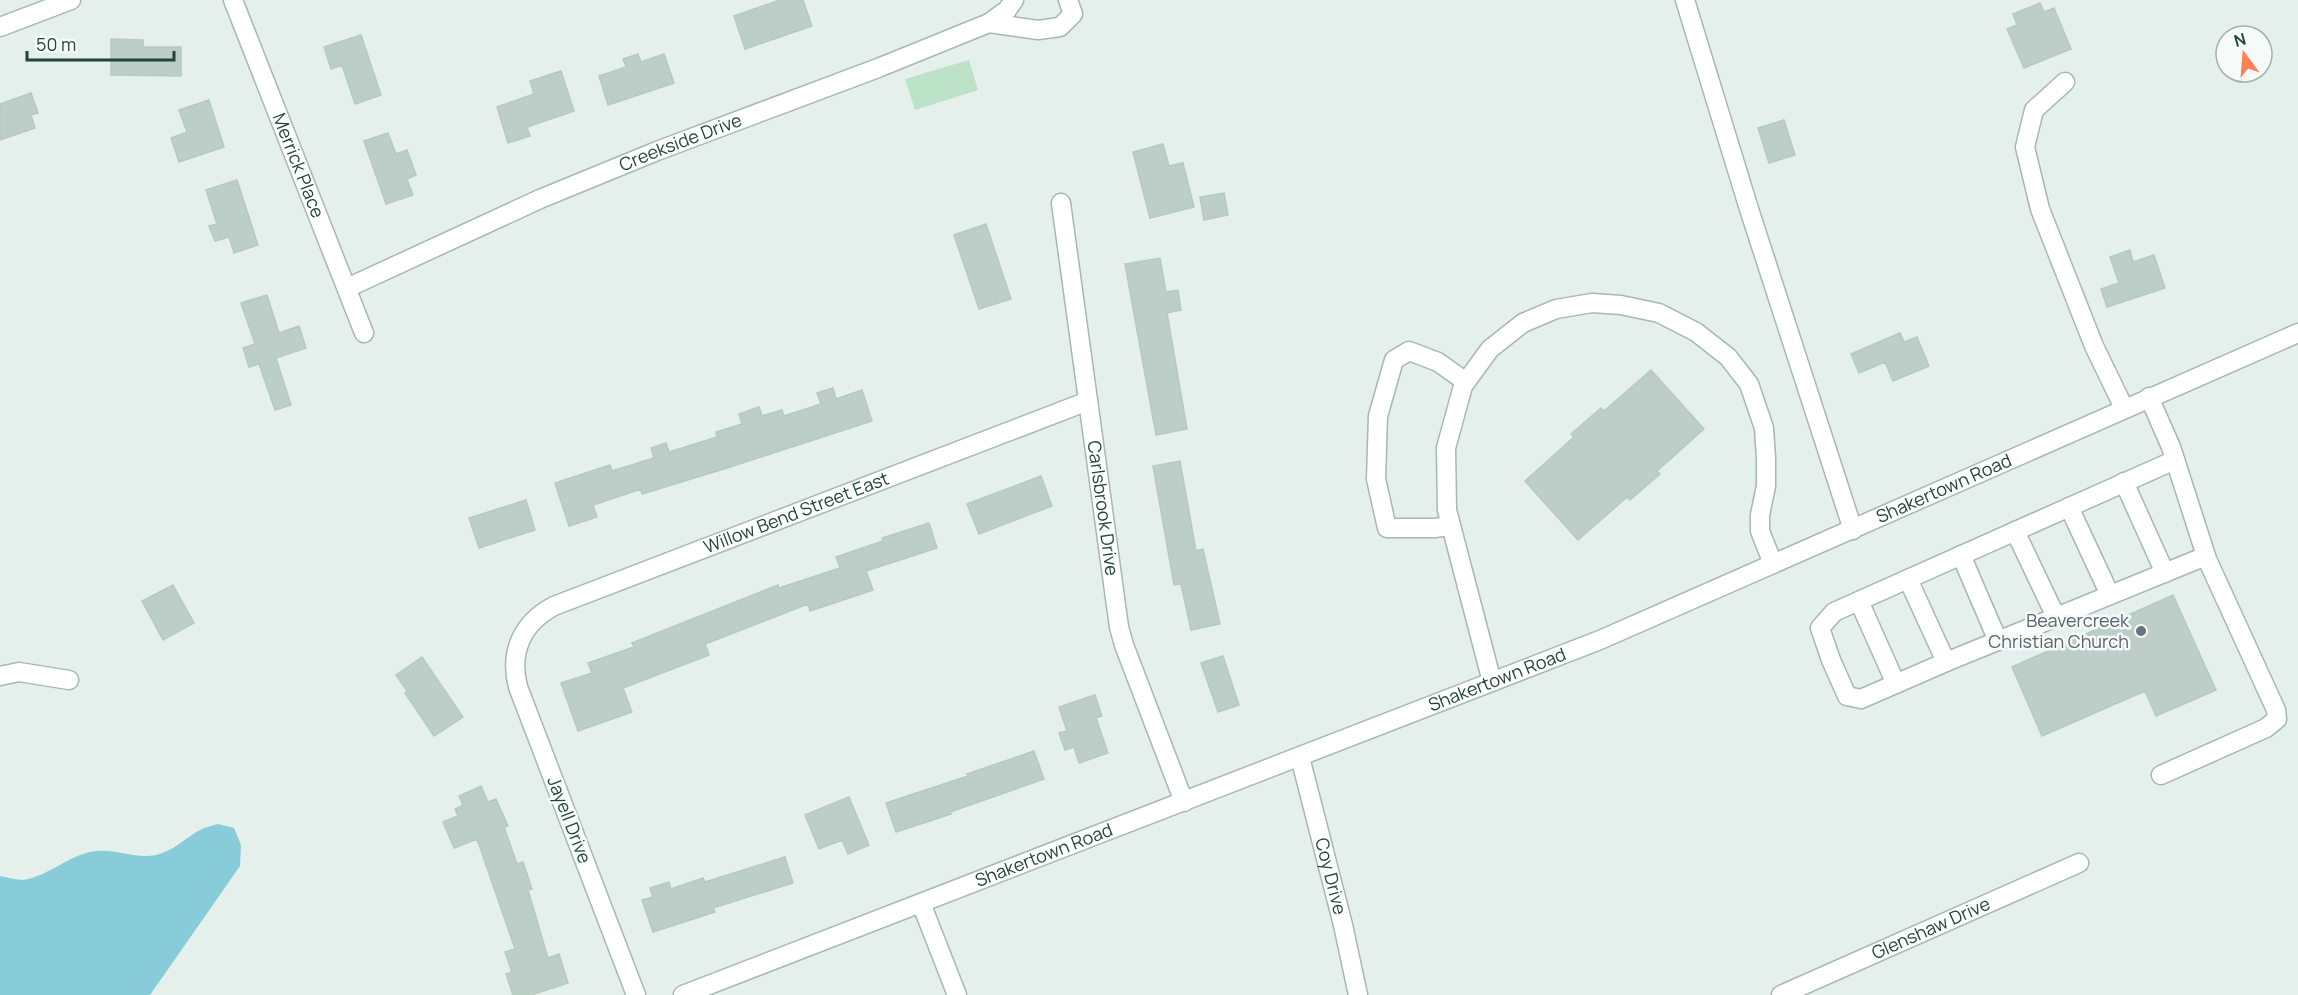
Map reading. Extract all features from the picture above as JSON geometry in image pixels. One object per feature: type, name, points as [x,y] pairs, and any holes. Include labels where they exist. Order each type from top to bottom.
[{"type":"street","points":[[0,27],[71,0]]},
{"type":"street","name":"Merrick Place","points":[[232,0],[364,333]]},
{"type":"street","name":"Creekside Drive","points":[[347,288],[551,194],[989,23],[1007,10],[1014,0]]},
{"type":"street","points":[[989,23],[1038,30],[1060,27],[1073,14],[1068,0]]},
{"type":"street","points":[[1685,0],[1853,530]]},
{"type":"street","points":[[2065,82],[2034,110],[2025,147],[2040,209],[2094,346],[2124,408]]},
{"type":"street","name":"Carlsbrook Drive","points":[[1061,203],[1119,627],[1184,802]]},
{"type":"street","points":[[1492,682],[1447,510],[1446,448],[1463,386],[1490,349],[1523,323],[1556,309],[1592,303],[1622,305],[1659,313],[1696,332],[1728,357],[1749,384],[1764,428],[1766,486],[1760,515],[1760,531],[1773,564]]},
{"type":"street","name":"Shakertown Road","points":[[683,995],[1600,640],[2298,333]]},
{"type":"street","points":[[1451,526],[1387,528],[1376,479],[1378,416],[1394,360],[1409,351],[1438,362],[1466,382]]},
{"type":"street","points":[[2149,397],[2175,460],[2206,556],[2276,710],[2277,719],[2266,728],[2161,776]]},
{"type":"street","name":"Willow Bend Street East","points":[[518,644],[531,621],[554,606],[1088,401]]},
{"type":"street","points":[[2175,460],[1834,612],[1820,628],[1847,696],[1861,699],[2206,556]]},
{"type":"street","points":[[2124,482],[2166,573]]},
{"type":"street","points":[[2069,507],[2110,595]]},
{"type":"street","points":[[2016,531],[2056,617]]},
{"type":"street","points":[[1961,555],[1998,641]]},
{"type":"street","points":[[1908,579],[1946,662]]},
{"type":"street","points":[[1858,601],[1896,684]]},
{"type":"street","name":"Jayell Drive","points":[[518,644],[514,665],[518,687],[636,995]]},
{"type":"street","points":[[0,676],[18,672],[69,680]]},
{"type":"street","name":"Coy Drive","points":[[1300,757],[1343,925],[1358,995]]},
{"type":"street","name":"Glenshaw Drive","points":[[1781,995],[2079,863]]},
{"type":"street","points":[[921,903],[957,995]]},
{"type":"green space","points":[[969,60],[978,90],[915,110],[905,79]]},
{"type":"water","points":[[218,824],[234,828],[241,845],[240,866],[150,995],[0,995],[0,876],[20,880],[33,878],[77,856],[96,851],[141,856],[156,855],[174,847],[200,830]]},
{"type":"building","points":[[780,0],[803,0],[812,26],[745,49],[734,16]]},
{"type":"building","points":[[2040,3],[2044,12],[2054,8],[2071,49],[2024,68],[2007,29],[2017,25],[2013,14]]},
{"type":"building","points":[[361,35],[381,95],[355,104],[342,65],[331,69],[324,47]]},
{"type":"building","points":[[111,39],[143,40],[143,47],[181,47],[181,76],[111,75]]},
{"type":"building","points":[[638,54],[641,62],[664,54],[674,83],[608,105],[599,76],[626,67],[623,59]]},
{"type":"building","points":[[561,71],[574,111],[527,127],[530,136],[508,143],[497,107],[534,94],[530,81]]},
{"type":"building","points":[[31,93],[38,113],[31,115],[35,128],[0,140],[0,104]]},
{"type":"building","points":[[209,100],[224,147],[179,162],[171,138],[187,132],[179,110]]},
{"type":"building","points":[[1784,120],[1795,155],[1769,163],[1758,128]]},
{"type":"building","points":[[388,133],[396,154],[407,150],[416,175],[407,179],[413,195],[386,204],[364,141]]},
{"type":"building","points":[[1163,144],[1169,166],[1183,163],[1194,207],[1150,218],[1133,152]]},
{"type":"building","points":[[237,180],[258,245],[234,253],[229,237],[215,241],[209,226],[217,224],[206,190]]},
{"type":"building","points":[[1224,193],[1228,215],[1204,220],[1200,197]]},
{"type":"building","points":[[986,224],[1011,299],[979,309],[954,235]]},
{"type":"building","points":[[2130,250],[2133,262],[2154,255],[2165,288],[2107,307],[2101,289],[2119,283],[2110,257]]},
{"type":"building","points":[[1160,258],[1166,292],[1178,290],[1181,310],[1167,313],[1187,429],[1156,435],[1125,264]]},
{"type":"building","points":[[267,295],[279,333],[299,326],[306,348],[276,358],[291,405],[275,410],[259,364],[249,367],[243,348],[255,344],[241,303]]},
{"type":"building","points":[[1900,333],[1904,342],[1917,337],[1929,366],[1893,381],[1885,362],[1859,373],[1851,354]]},
{"type":"building","points":[[1651,370],[1704,429],[1657,471],[1660,474],[1630,500],[1627,497],[1578,540],[1525,481],[1574,437],[1571,434],[1601,408],[1604,411]]},
{"type":"building","points":[[833,388],[836,399],[862,390],[872,421],[642,494],[641,489],[593,505],[597,517],[569,526],[555,483],[610,465],[612,471],[654,458],[651,448],[666,443],[669,452],[717,437],[716,432],[742,424],[739,414],[759,407],[762,416],[782,410],[784,416],[821,404],[817,393]]},
{"type":"building","points":[[1180,461],[1196,551],[1203,549],[1220,624],[1191,630],[1181,584],[1174,585],[1153,466]]},
{"type":"building","points":[[1041,476],[1052,506],[979,534],[967,504]]},
{"type":"building","points":[[526,500],[535,530],[479,548],[469,518]]},
{"type":"building","points":[[929,523],[937,548],[866,571],[873,590],[810,611],[808,604],[705,644],[709,655],[623,688],[632,712],[578,731],[561,683],[592,673],[588,663],[634,647],[632,643],[778,585],[779,588],[840,568],[836,557],[883,541],[882,538]]},
{"type":"building","points":[[173,585],[194,623],[163,640],[142,601]]},
{"type":"building","name":"Beavercreek Christian Church","points":[[2173,595],[2216,690],[2156,716],[2145,691],[2042,736],[2012,667]]},
{"type":"building","points":[[1223,656],[1239,705],[1218,712],[1201,663]]},
{"type":"building","points":[[422,657],[463,717],[434,736],[405,693],[407,691],[396,675]]},
{"type":"building","points":[[1095,695],[1102,716],[1096,718],[1108,753],[1079,763],[1074,747],[1065,750],[1059,733],[1067,731],[1059,707]]},
{"type":"building","points":[[1034,751],[1044,779],[896,832],[886,803]]},
{"type":"building","points":[[481,786],[488,802],[496,799],[508,826],[504,827],[517,864],[523,862],[532,889],[528,890],[548,958],[559,954],[568,983],[531,995],[513,995],[506,974],[512,972],[505,952],[515,949],[477,839],[454,848],[443,822],[458,816],[455,809],[463,805],[459,796]]},
{"type":"building","points":[[849,797],[869,845],[848,854],[842,840],[819,849],[805,815]]},
{"type":"building","points":[[785,857],[793,883],[713,908],[715,912],[653,932],[642,900],[653,897],[650,888],[669,882],[671,889],[703,878],[705,882]]},
{"type":"place","name":"Beavercreek Christian Church","points":[[2141,631]]}]
